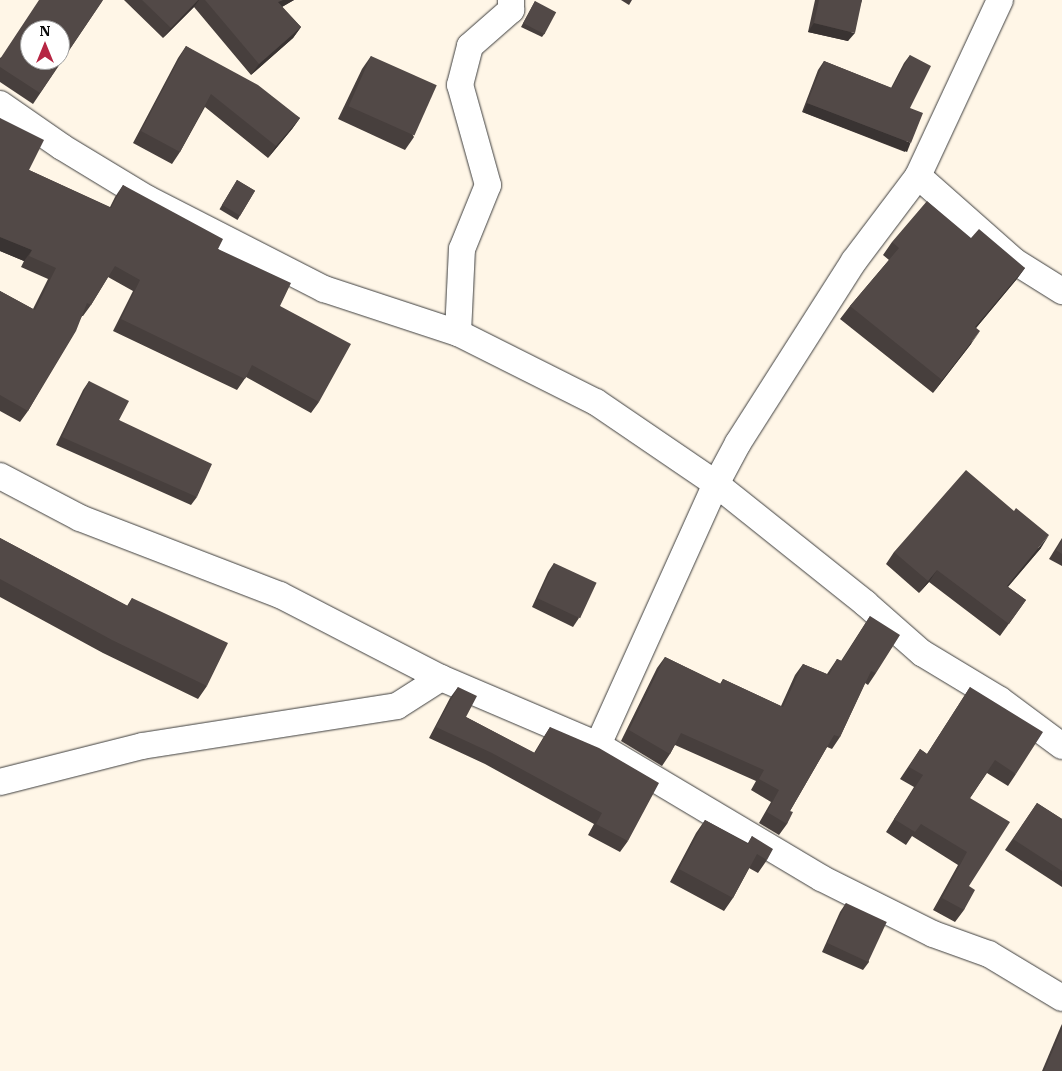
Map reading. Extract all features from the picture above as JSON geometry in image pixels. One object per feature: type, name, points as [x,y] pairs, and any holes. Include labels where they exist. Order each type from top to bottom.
[{"type":"street","points":[[458,333],[462,248],[488,185],[460,85],[470,46],[511,10],[511,0]]},
{"type":"street","points":[[598,745],[716,484],[738,443],[854,261],[918,176],[1000,0]]},
{"type":"street","points":[[0,104],[62,147],[148,199],[324,289],[458,333],[596,402],[716,484],[865,604],[922,653],[1000,700],[1062,746]]},
{"type":"street","points":[[918,176],[1014,261],[1062,291]]},
{"type":"street","points":[[0,476],[80,518],[280,596],[441,678],[598,745],[821,878],[933,934],[989,954],[1062,998]]},
{"type":"street","points":[[0,782],[142,746],[397,706],[441,678]]},
{"type":"building","points":[[39,0],[103,0],[70,49],[70,20],[26,20]]},
{"type":"building","points":[[142,0],[198,0],[171,28]]},
{"type":"building","points":[[205,0],[283,0],[278,2],[301,27],[259,64]]},
{"type":"building","points":[[819,0],[862,0],[855,33],[814,23]]},
{"type":"building","points":[[535,1],[556,12],[544,34],[523,23]]},
{"type":"building","points":[[20,29],[20,70],[56,70],[40,93],[0,67],[0,59]]},
{"type":"building","points":[[186,46],[258,85],[300,118],[276,146],[211,94],[180,152],[141,131]]},
{"type":"building","points":[[910,55],[931,66],[910,108],[923,113],[911,143],[807,103],[824,61],[892,88]]},
{"type":"building","points":[[371,56],[437,85],[414,136],[349,106]]},
{"type":"building","points":[[0,118],[44,140],[29,170],[111,208],[123,185],[223,239],[218,249],[291,283],[280,306],[351,344],[319,402],[252,365],[245,379],[121,319],[140,280],[115,266],[91,305],[87,303],[76,331],[28,411],[0,395],[0,291],[35,310],[56,268],[29,256],[32,250],[0,237]]},
{"type":"building","points":[[237,180],[255,191],[240,216],[222,205]]},
{"type":"building","points":[[927,201],[971,238],[979,229],[1025,268],[975,327],[980,331],[942,380],[850,306],[899,248],[892,242]]},
{"type":"building","points":[[89,381],[129,401],[119,420],[212,464],[197,497],[62,437]]},
{"type":"building","points":[[966,470],[1014,511],[1016,508],[1049,535],[1007,586],[1026,600],[1009,624],[937,570],[928,581],[894,552]]},
{"type":"building","points":[[0,538],[128,606],[132,598],[228,643],[207,686],[112,640],[0,579]]},
{"type":"building","points":[[1062,540],[1062,554],[1056,550]]},
{"type":"building","points":[[554,563],[597,583],[580,618],[538,598]]},
{"type":"building","points":[[870,616],[900,635],[876,673],[871,671],[840,737],[834,735],[790,811],[793,812],[787,824],[767,812],[779,790],[759,779],[764,770],[681,733],[670,754],[629,730],[665,657],[721,684],[723,679],[783,707],[803,664],[829,675],[837,659],[842,661]]},
{"type":"building","points":[[458,687],[477,696],[466,717],[535,753],[550,727],[599,748],[659,783],[628,841],[596,824],[602,813],[492,753],[436,727]]},
{"type":"building","points":[[970,687],[1043,732],[1016,774],[995,760],[970,798],[1010,822],[969,886],[975,890],[964,910],[942,898],[967,852],[921,824],[915,832],[894,819],[923,775],[909,767],[920,749],[927,754]]},
{"type":"building","points":[[1037,803],[1062,819],[1062,871],[1013,839]]},
{"type":"building","points":[[705,820],[748,844],[752,836],[773,849],[767,860],[757,854],[733,898],[679,869]]},
{"type":"building","points":[[846,903],[887,922],[868,962],[827,943]]},
{"type":"building","points":[[1062,1029],[1062,1071],[1044,1071]]}]
